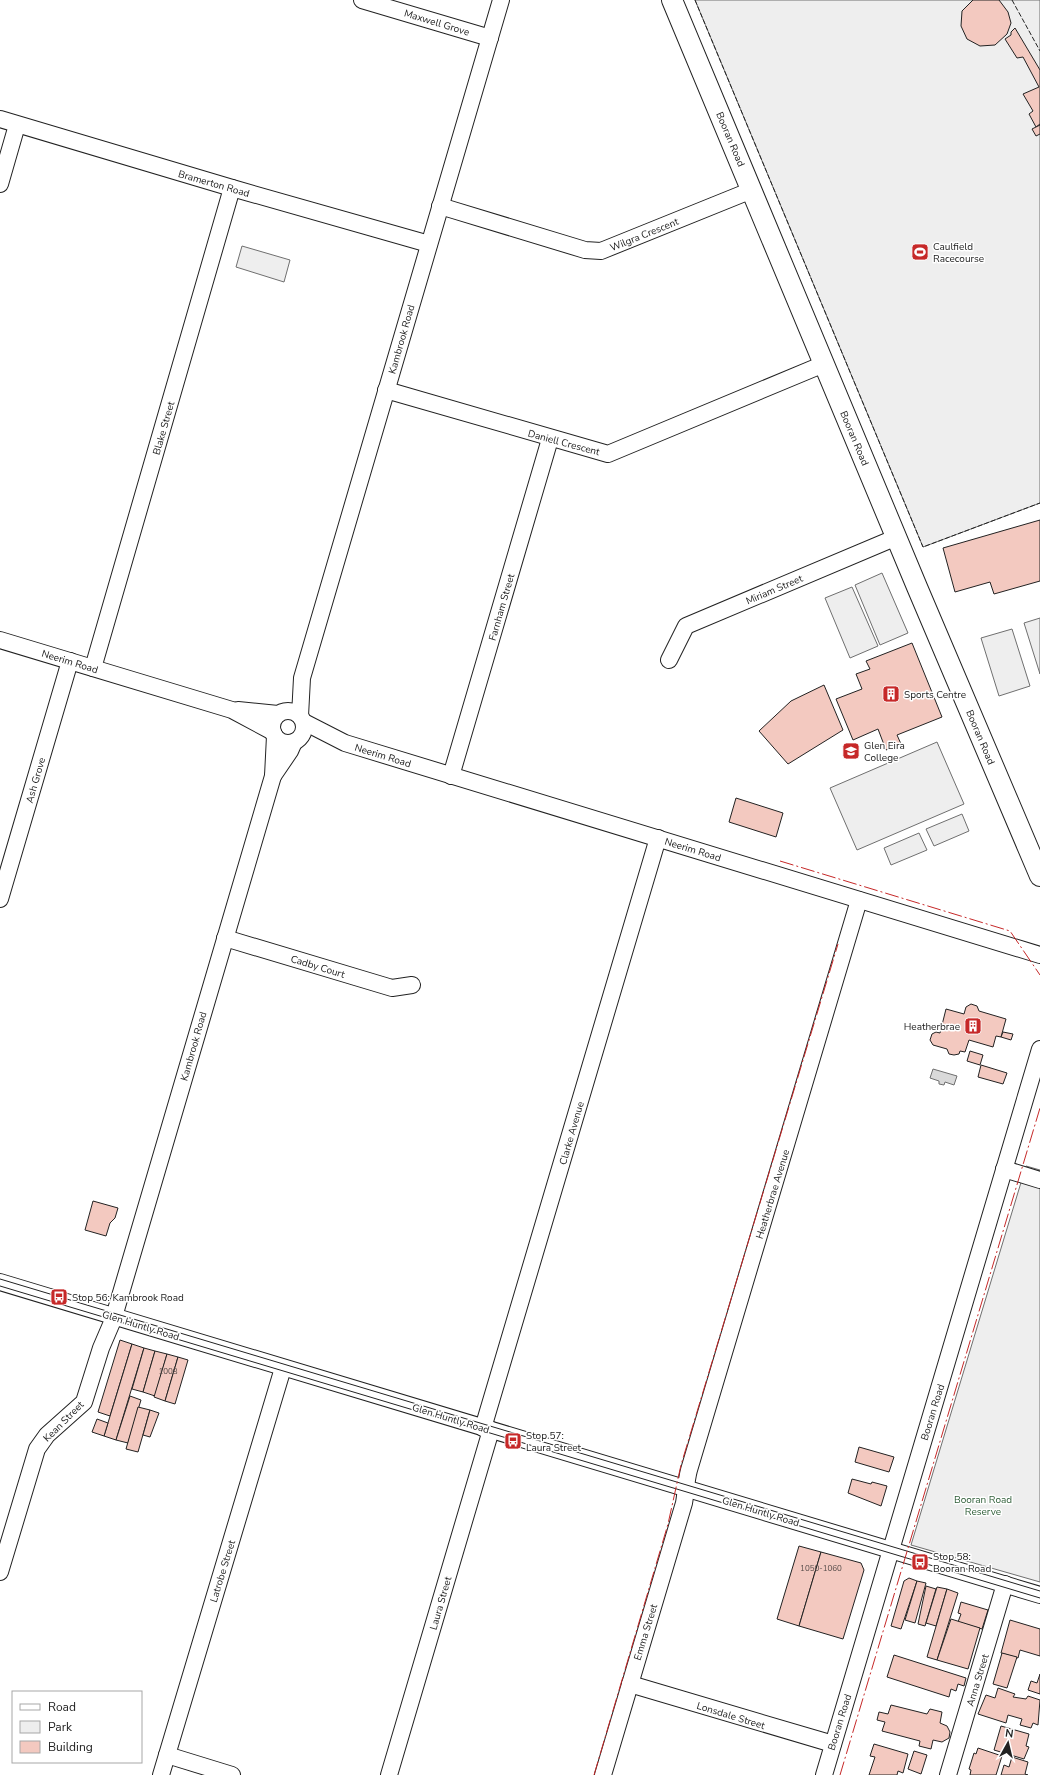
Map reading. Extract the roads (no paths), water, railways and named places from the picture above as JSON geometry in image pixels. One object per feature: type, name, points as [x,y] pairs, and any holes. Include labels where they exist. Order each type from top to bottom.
[{"type":"main road","name":"Booran Road","points":[[672,0],[1040,876]]},
{"type":"street","name":"Maxwell Grove","points":[[362,0],[490,38]]},
{"type":"street","name":"Kambrook Road","points":[[280,713],[302,678],[501,0]]},
{"type":"street","name":"Bramerton Road","points":[[0,119],[232,188],[429,244]]},
{"type":"street","points":[[0,184],[17,125]]},
{"type":"street","name":"Blake Street","points":[[93,668],[232,188]]},
{"type":"street","name":"Wilgra Crescent","points":[[440,206],[585,250],[601,251],[752,190]]},
{"type":"street","name":"Daniell Crescent","points":[[386,390],[608,454],[824,364]]},
{"type":"street","name":"Farnham Street","points":[[451,776],[550,438]]},
{"type":"street","name":"Miriam Street","points":[[669,660],[686,626],[897,537]]},
{"type":"street","name":"Neerim Road","points":[[0,640],[232,710],[274,734]]},
{"type":"street","name":"Ash Grove","points":[[0,899],[70,661]]},
{"type":"street","name":"Kambrook Road","points":[[302,678],[302,719]]},
{"type":"street","name":"Neerim Road","points":[[232,710],[280,713]]},
{"type":"street","points":[[291,711],[302,719],[304,732],[296,741],[283,742],[274,734],[273,722],[280,713],[291,711]]},
{"type":"street","name":"Neerim Road","points":[[302,719],[345,743],[1040,955]]},
{"type":"street","name":"Kambrook Road","points":[[114,1317],[273,776],[274,734]]},
{"type":"street","name":"Kambrook Road","points":[[273,776],[296,741]]},
{"type":"street","name":"Neerim Road","points":[[296,741],[345,743]]},
{"type":"street","name":"Clarke Avenue","points":[[487,1429],[658,838]]},
{"type":"street","name":"Heatherbrae Avenue","points":[[685,1488],[689,1470],[859,900]]},
{"type":"street","name":"Cadby Court","points":[[225,938],[392,988],[412,985]]},
{"type":"street","name":"Booran Road","points":[[824,1775],[1040,1049]]},
{"type":"street","points":[[1004,1170],[1040,1180]]},
{"type":"street","name":"Glen Huntly Road","points":[[0,1282],[1040,1595]]},
{"type":"street","name":"Kean Street","points":[[0,1572],[37,1449],[47,1435],[84,1402],[101,1348],[114,1317]]},
{"type":"street","name":"Latrobe Street","points":[[161,1775],[284,1368]]},
{"type":"street","name":"Laura Street","points":[[389,1775],[487,1429]]},
{"type":"street","name":"Emma Street","points":[[603,1775],[684,1503],[685,1488]]},
{"type":"street","name":"Anna Street","points":[[948,1775],[1005,1584]]},
{"type":"street","name":"Lonsdale Street","points":[[630,1684],[833,1744]]},
{"type":"street","points":[[167,1755],[232,1775]]},
{"type":"tram line","points":[[0,1279],[1040,1591]]},
{"type":"tram line","points":[[0,1286],[1040,1598]]},
{"type":"place","name":"Caulfield Racecourse","points":[[920,252]]},
{"type":"place","name":"Sports Centre","points":[[891,694]]},
{"type":"place","name":"Glen Eira College","points":[[851,751]]},
{"type":"place","name":"Heatherbrae","points":[[973,1026]]},
{"type":"place","name":"Stop 56: Kambrook Road","points":[[59,1297]]},
{"type":"place","name":"Stop 57: Laura Street","points":[[513,1441]]},
{"type":"place","name":"Stop 58: Booran Road","points":[[920,1562]]},
{"type":"park label","name":"Booran Road Reserve","points":[[983,1504]]}]
